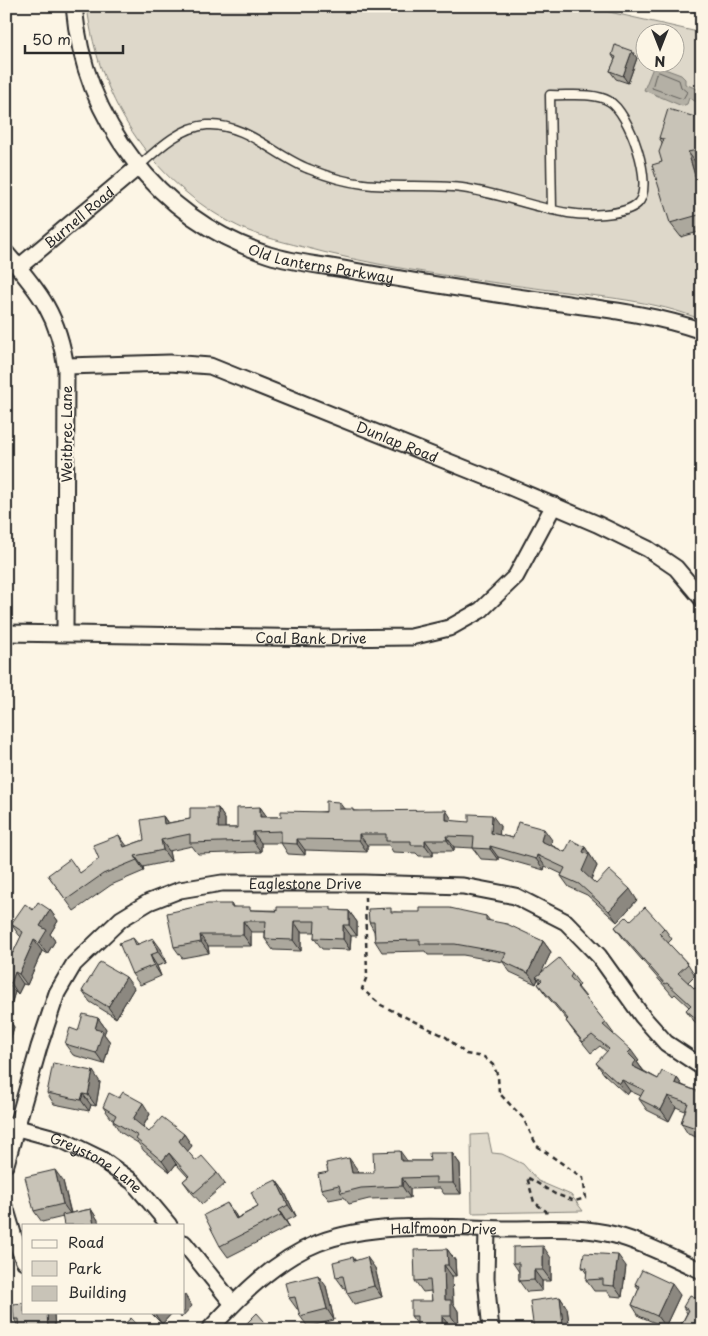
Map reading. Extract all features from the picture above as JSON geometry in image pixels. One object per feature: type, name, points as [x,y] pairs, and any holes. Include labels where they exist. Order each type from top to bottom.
[{"type":"street","name":"Old Lanterns Parkway","points":[[74,6],[79,40],[90,82],[103,113],[119,143],[138,168],[179,206],[207,226],[243,245],[270,255],[404,280],[661,318],[702,331]]},
{"type":"street","name":"Burnell Road","points":[[19,268],[138,168]]},
{"type":"street","name":"Weitbrec Lane","points":[[6,253],[45,301],[55,320],[63,343],[66,366],[65,633]]},
{"type":"street","name":"Dunlap Road","points":[[66,366],[170,363],[210,366],[554,505],[648,549],[676,568],[702,599]]},
{"type":"street","name":"Coal Bank Drive","points":[[6,633],[328,638],[410,636],[449,628],[481,610],[516,576],[554,505]]},
{"type":"street","name":"Eaglestone Drive","points":[[6,1164],[11,1127],[57,993],[74,964],[121,918],[149,902],[180,890],[222,883],[364,883],[463,886],[515,896],[566,922],[599,956],[642,1016],[666,1043],[702,1067]]},
{"type":"street","name":"Greystone Lane","points":[[11,1127],[62,1140],[101,1160],[134,1182],[168,1224]]},
{"type":"street","points":[[6,1210],[22,1255]]},
{"type":"street","points":[[487,1229],[486,1279],[491,1330]]},
{"type":"street","name":"Halfmoon Drive","points":[[209,1330],[233,1304],[281,1263],[317,1244],[348,1234],[385,1230],[577,1229],[614,1234],[648,1246],[702,1271]]},
{"type":"street","points":[[185,1244],[233,1304]]},
{"type":"lane","points":[[138,168],[157,150],[184,132],[197,126],[227,127],[239,129],[285,158],[310,170],[342,180],[364,184],[429,185],[462,188],[552,210],[574,214],[617,212],[637,204],[641,198],[643,175],[632,135],[622,112],[608,100],[599,97],[550,96],[552,210]]},
{"type":"path","points":[[364,883],[368,976],[362,989],[381,1005],[446,1037],[466,1054],[484,1057],[493,1065],[498,1076],[499,1093],[523,1118],[537,1146],[583,1178],[586,1198],[575,1201],[555,1194],[527,1177],[534,1202],[546,1211],[549,1229]]},
{"type":"green space","points":[[87,6],[583,6],[654,22],[636,22],[636,72],[686,72],[686,29],[702,33],[702,320],[684,313],[627,300],[464,278],[379,264],[323,252],[265,237],[246,230],[214,213],[185,192],[159,167],[137,139],[119,109],[104,76],[93,42]]},
{"type":"green space","points":[[488,1134],[492,1153],[502,1154],[523,1164],[538,1181],[571,1195],[583,1211],[472,1213],[471,1135]]},
{"type":"water","points":[[651,72],[673,72],[681,75],[685,79],[685,84],[702,91],[702,110],[701,104],[689,98],[687,104],[682,106],[644,90]]},
{"type":"building","points":[[615,45],[632,51],[623,76],[610,71],[616,57],[612,55]]},
{"type":"building","points":[[668,109],[702,119],[702,134],[697,150],[688,152],[695,176],[701,174],[702,178],[702,214],[670,223],[652,165],[662,162],[659,152],[664,139],[659,138]]},
{"type":"building","points":[[326,801],[339,802],[339,809],[353,809],[353,811],[446,810],[446,820],[469,822],[469,814],[492,815],[491,833],[513,838],[518,822],[544,829],[541,841],[565,852],[571,840],[585,847],[583,852],[589,855],[582,871],[596,884],[609,870],[630,889],[609,911],[579,884],[561,876],[565,868],[537,855],[536,859],[490,846],[490,849],[473,848],[474,837],[446,836],[447,840],[425,840],[425,845],[411,845],[411,841],[386,841],[386,834],[359,834],[359,840],[297,839],[297,844],[281,843],[281,831],[253,832],[253,841],[190,843],[190,834],[161,840],[163,850],[135,856],[137,860],[103,874],[66,900],[48,875],[70,859],[80,873],[99,859],[93,845],[119,835],[124,847],[144,840],[141,820],[163,816],[164,824],[190,819],[190,808],[218,808],[218,828],[237,828],[237,808],[260,807],[260,817],[281,817],[281,811],[326,812]]},
{"type":"building","points":[[38,902],[50,910],[40,926],[47,930],[39,943],[34,940],[19,974],[15,972],[11,983],[7,981],[6,984],[6,950],[13,953],[23,932],[11,924],[25,904],[33,910]]},
{"type":"building","points":[[208,904],[231,904],[231,907],[250,907],[250,910],[277,911],[277,907],[331,907],[331,910],[349,911],[349,925],[343,925],[343,939],[314,938],[315,921],[294,921],[293,940],[265,939],[266,921],[243,921],[243,935],[200,935],[201,942],[174,947],[167,913]]},
{"type":"building","points":[[645,907],[664,928],[659,933],[688,964],[678,973],[695,989],[702,983],[702,1016],[698,1020],[686,1010],[691,1005],[667,983],[665,984],[615,927],[626,917],[630,921]]},
{"type":"building","points":[[391,908],[391,912],[420,912],[420,908],[450,908],[486,916],[486,920],[507,924],[543,941],[528,973],[502,961],[506,953],[455,944],[420,944],[420,940],[375,941],[374,922],[369,922],[368,909]]},
{"type":"building","points":[[133,938],[136,945],[153,938],[158,952],[150,955],[154,965],[132,974],[119,943]]},
{"type":"building","points":[[559,958],[572,974],[570,977],[577,987],[606,1023],[603,1025],[631,1050],[628,1053],[636,1061],[632,1066],[658,1079],[662,1071],[677,1078],[675,1083],[702,1093],[702,1130],[681,1123],[688,1103],[668,1096],[661,1110],[639,1099],[644,1090],[622,1080],[619,1084],[596,1063],[609,1049],[592,1035],[583,1042],[566,1021],[568,1019],[538,984],[542,980],[536,977]]},
{"type":"building","points":[[100,962],[126,977],[108,1007],[82,991]]},
{"type":"building","points":[[83,1014],[98,1018],[95,1029],[103,1031],[96,1053],[65,1044],[70,1028],[78,1031]]},
{"type":"building","points":[[53,1063],[93,1071],[88,1095],[83,1094],[81,1100],[47,1093]]},
{"type":"building","points":[[123,1092],[143,1103],[133,1119],[149,1132],[162,1117],[184,1134],[179,1141],[196,1161],[202,1156],[217,1173],[194,1193],[183,1181],[189,1176],[169,1153],[162,1161],[136,1139],[138,1136],[113,1121],[116,1115],[103,1107],[109,1093],[119,1098]]},
{"type":"building","points":[[400,1151],[401,1161],[430,1161],[429,1153],[452,1153],[453,1183],[436,1183],[436,1177],[402,1178],[402,1186],[361,1188],[341,1193],[339,1185],[321,1189],[318,1174],[328,1172],[326,1163],[349,1158],[352,1173],[374,1173],[373,1152]]},
{"type":"building","points":[[55,1170],[63,1204],[34,1211],[25,1177]]},
{"type":"building","points":[[276,1180],[288,1205],[279,1210],[281,1215],[220,1246],[204,1215],[227,1203],[236,1219],[258,1207],[251,1192]]},
{"type":"building","points":[[91,1209],[94,1224],[64,1224],[62,1215]]},
{"type":"building","points":[[543,1246],[543,1270],[534,1270],[534,1280],[519,1281],[519,1263],[513,1263],[513,1247]]},
{"type":"building","points":[[447,1249],[448,1265],[444,1265],[445,1300],[451,1300],[451,1316],[442,1316],[442,1330],[427,1330],[427,1326],[417,1327],[417,1316],[411,1316],[411,1301],[432,1301],[430,1280],[415,1281],[414,1250]]},
{"type":"building","points":[[584,1253],[618,1255],[614,1286],[603,1285],[603,1279],[586,1280],[587,1268],[582,1267]]},
{"type":"building","points":[[353,1257],[354,1261],[367,1257],[374,1286],[347,1293],[343,1276],[336,1277],[333,1262]]},
{"type":"building","points":[[642,1270],[672,1284],[657,1316],[632,1305],[640,1286],[635,1284]]},
{"type":"building","points":[[318,1275],[327,1309],[300,1316],[295,1297],[289,1298],[285,1283]]},
{"type":"building","points":[[690,1295],[702,1300],[702,1330],[687,1330],[680,1327],[689,1310],[683,1307]]},
{"type":"building","points":[[560,1297],[563,1325],[550,1327],[550,1330],[534,1330],[530,1301]]},
{"type":"building","points":[[22,1303],[22,1314],[47,1314],[48,1330],[20,1330],[19,1319],[14,1319],[13,1304]]},
{"type":"building","points":[[257,1313],[272,1330],[246,1330],[249,1327],[246,1324]]},
{"type":"building","points":[[131,1318],[142,1330],[118,1330]]}]
